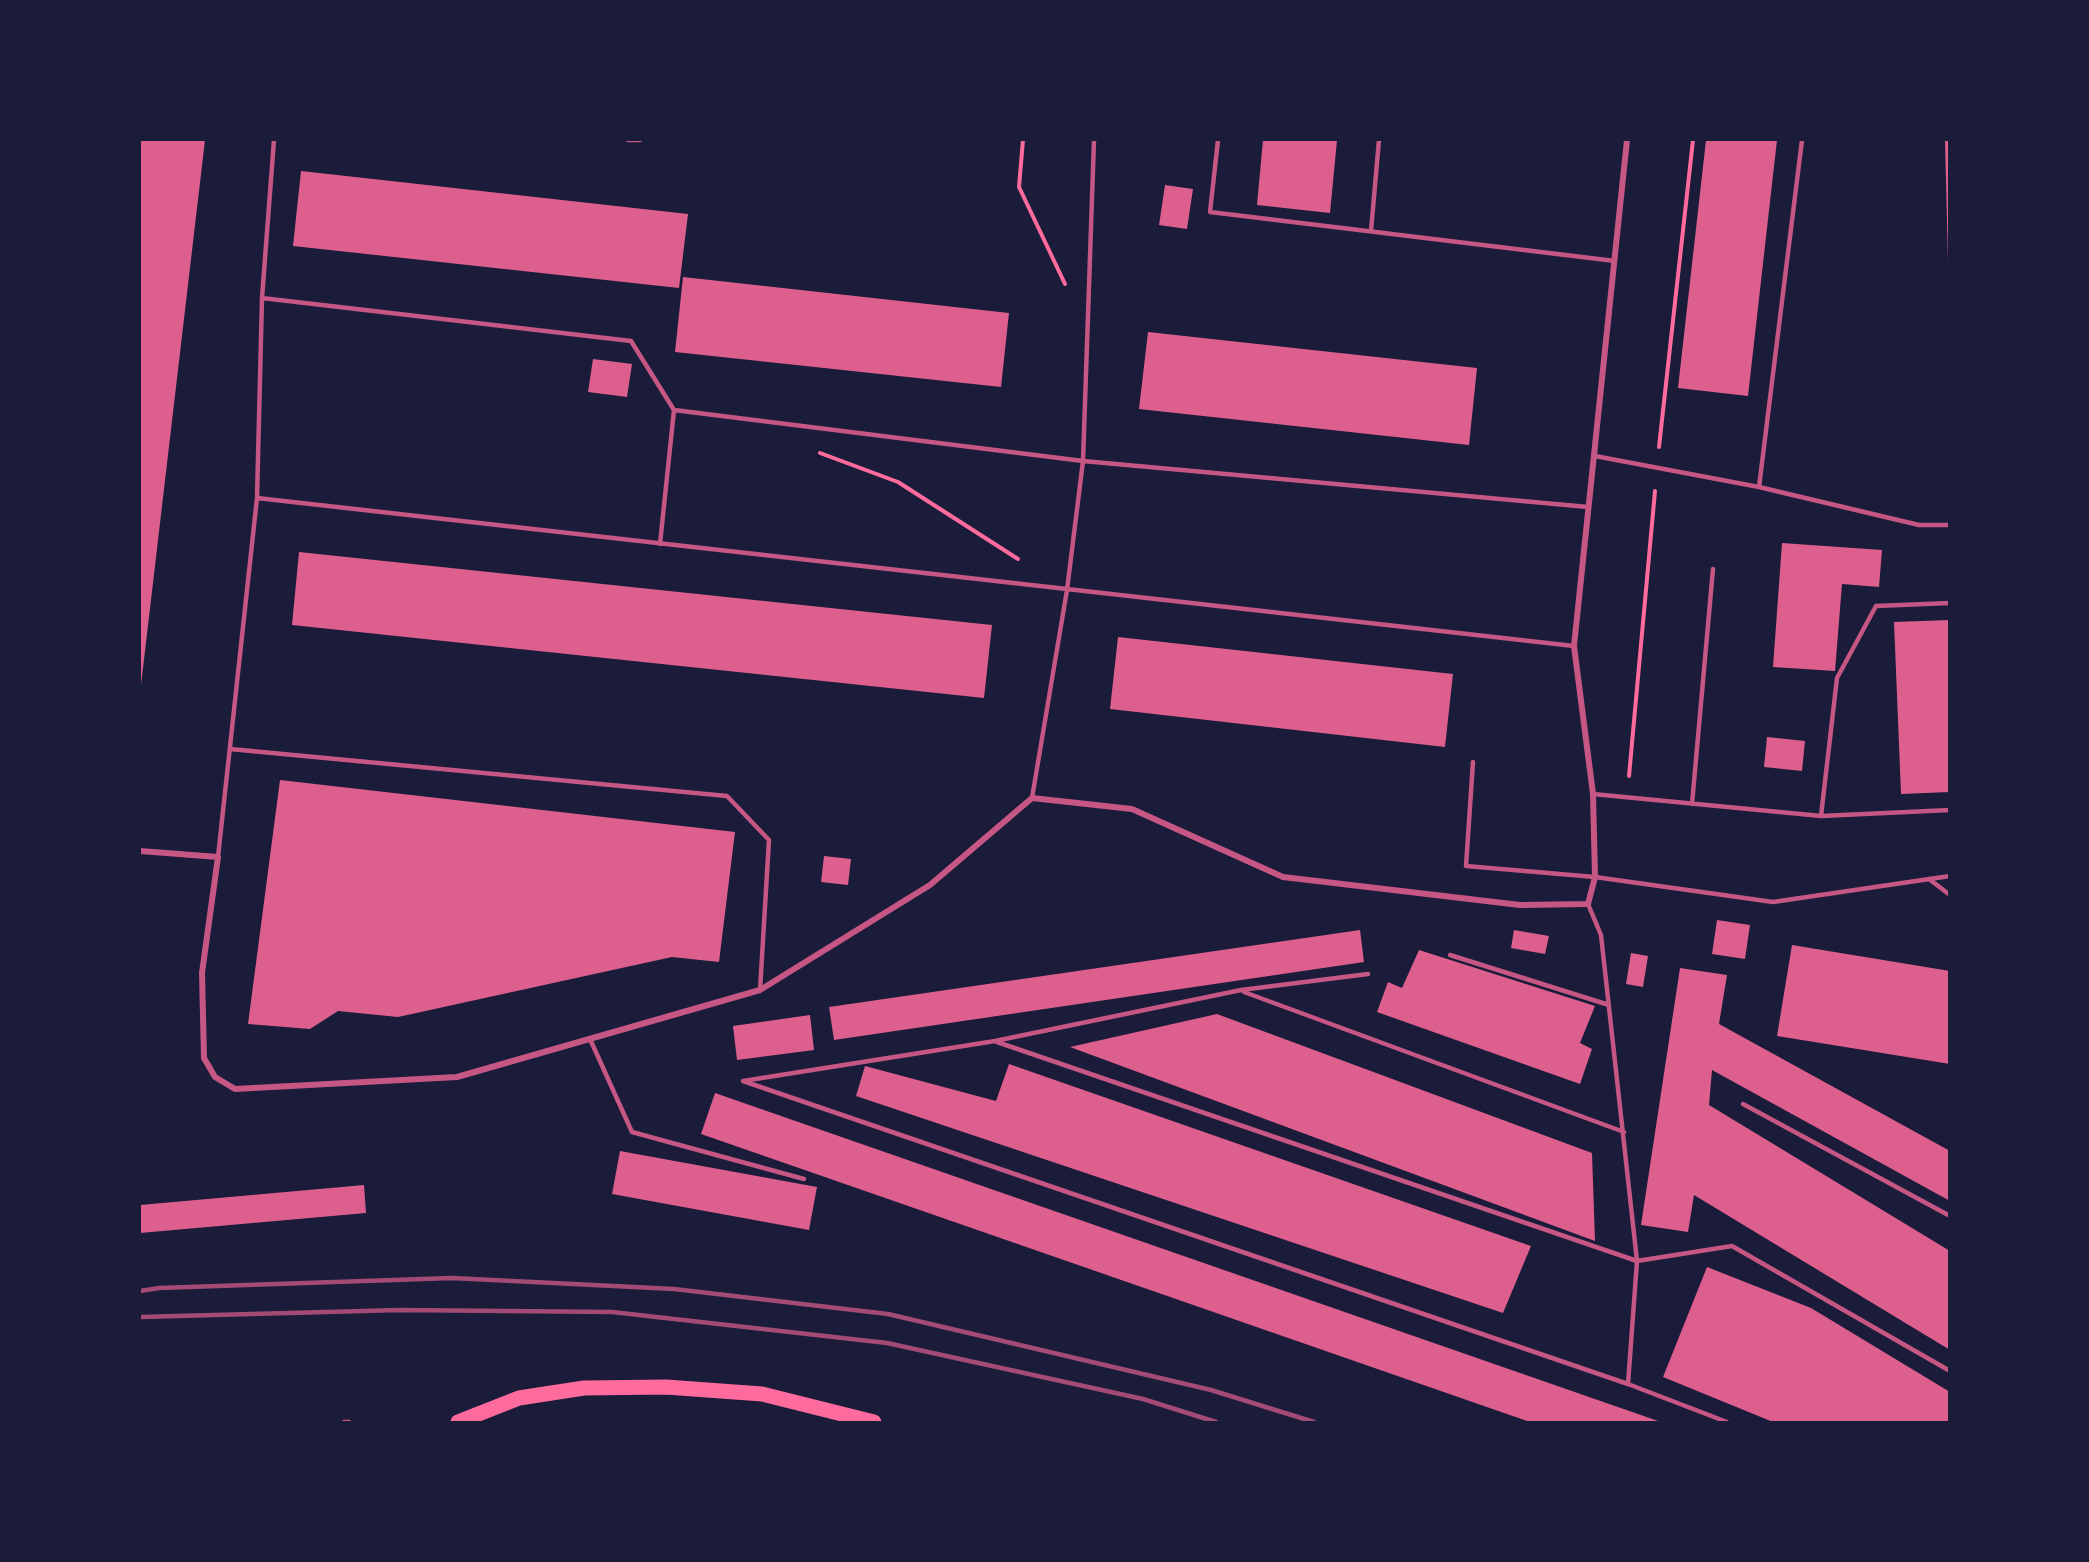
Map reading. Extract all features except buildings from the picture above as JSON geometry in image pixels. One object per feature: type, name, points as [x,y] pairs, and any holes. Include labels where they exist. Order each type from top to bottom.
[{"type":"main road","points":[[458,1422],[519,1398],[584,1388],[666,1387],[762,1394],[874,1422]]},
{"type":"street","points":[[140,851],[218,857],[202,973],[204,1058],[215,1077],[235,1089],[457,1077],[760,990],[930,885],[1032,798],[1132,809],[1283,877],[1520,905],[1588,904],[1595,877],[1593,794],[1574,646],[1627,140]]},
{"type":"lane","points":[[218,857],[257,498],[262,298],[274,140]]},
{"type":"lane","points":[[627,140],[638,140]]},
{"type":"lane","points":[[1032,798],[1067,590],[1083,461],[1094,140]]},
{"type":"lane","points":[[1218,140],[1210,212],[1615,261]]},
{"type":"lane","points":[[1371,231],[1378,140]]},
{"type":"lane","points":[[1759,487],[1802,140]]},
{"type":"lane","points":[[262,298],[631,341],[675,410],[660,544]]},
{"type":"lane","points":[[675,410],[1083,461],[1588,507]]},
{"type":"lane","points":[[1595,456],[1759,487],[1918,525],[1950,525]]},
{"type":"lane","points":[[257,498],[1574,646]]},
{"type":"lane","points":[[1692,804],[1713,569]]},
{"type":"lane","points":[[1821,816],[1837,678],[1876,606],[1950,603]]},
{"type":"lane","points":[[230,748],[727,796],[769,840],[760,990]]},
{"type":"lane","points":[[1473,762],[1466,866],[1595,877],[1773,902],[1950,876]]},
{"type":"lane","points":[[1593,794],[1821,816],[1950,810]]},
{"type":"lane","points":[[1929,879],[1950,895]]},
{"type":"lane","points":[[1588,904],[1601,935],[1637,1261],[1628,1384]]},
{"type":"lane","points":[[1450,955],[1609,1005]]},
{"type":"lane","points":[[1368,974],[1240,990],[995,1041],[742,1081],[1628,1384],[1727,1422]]},
{"type":"lane","points":[[1240,990],[1624,1132]]},
{"type":"lane","points":[[590,1039],[632,1132],[804,1179]]},
{"type":"lane","points":[[995,1041],[1637,1261],[1732,1246],[1950,1371]]},
{"type":"lane","points":[[1743,1104],[1950,1216]]},
{"type":"lane","points":[[344,1422],[349,1422]]},
{"type":"path","points":[[1023,140],[1018,187],[1068,290]]},
{"type":"path","points":[[813,451],[898,482],[1027,565]]},
{"type":"railway","points":[[140,1291],[159,1288],[452,1278],[674,1289],[888,1314],[1211,1390],[1314,1422]]},
{"type":"railway","points":[[140,1317],[400,1310],[612,1312],[887,1343],[1143,1399],[1216,1422]]}]
